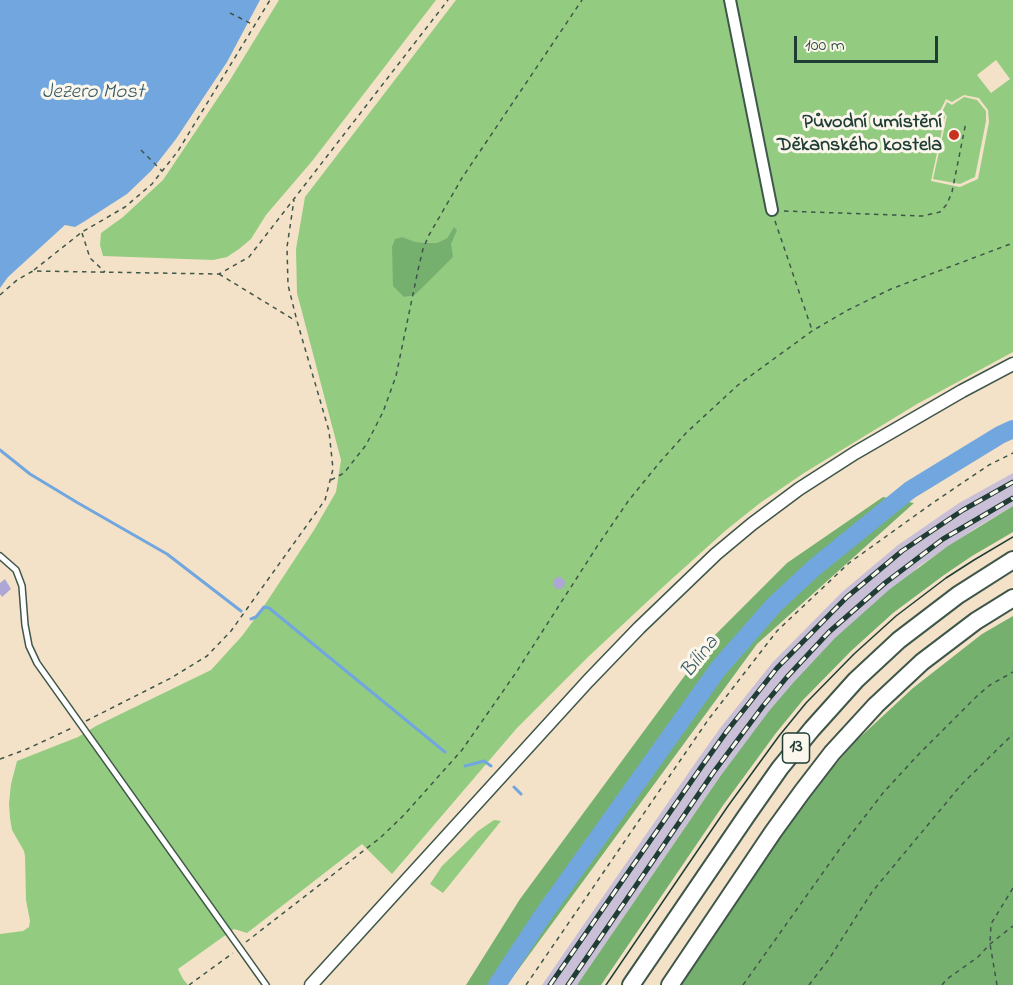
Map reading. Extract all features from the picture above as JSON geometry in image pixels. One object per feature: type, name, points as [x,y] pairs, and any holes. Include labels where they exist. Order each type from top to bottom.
[{"type":"highway","name":"13","points":[[631,985],[780,768],[856,680],[899,640],[958,595],[1013,560]]},
{"type":"highway","name":"13","points":[[670,985],[773,832],[832,753],[876,705],[922,662],[976,621],[1013,598]]},
{"type":"street","points":[[730,0],[772,210]]},
{"type":"street","points":[[311,985],[588,681],[716,554],[790,496],[846,459],[1013,364]]},
{"type":"lane","points":[[0,556],[16,570],[22,586],[29,646],[37,663],[266,985]]},
{"type":"path","points":[[0,296],[17,280],[33,271],[81,232],[125,207],[152,184],[178,151],[270,0]]},
{"type":"path","points":[[219,274],[249,257],[448,0]]},
{"type":"path","points":[[331,481],[344,473],[366,445],[383,412],[396,376],[418,270],[429,235],[462,177],[582,0]]},
{"type":"path","points":[[230,13],[255,26]]},
{"type":"path","points":[[812,331],[772,210],[922,216],[940,212],[947,204],[951,192],[966,122]]},
{"type":"path","points":[[141,150],[162,171]]},
{"type":"path","points":[[0,759],[80,724],[171,678],[207,656],[231,631],[325,501],[333,469],[329,431],[288,285],[287,247],[294,200]]},
{"type":"path","points":[[81,232],[90,258],[105,272]]},
{"type":"path","points":[[189,985],[380,838],[404,816],[462,750],[515,674],[629,500],[686,432],[738,385],[812,331],[848,310],[891,289],[1013,243]]},
{"type":"path","points":[[33,271],[219,274],[297,321]]},
{"type":"path","points":[[526,985],[708,720],[777,631],[849,563],[952,489],[989,465],[1013,453]]},
{"type":"path","points":[[743,985],[839,850],[883,794],[978,695],[1013,672]]},
{"type":"path","points":[[809,985],[829,959],[872,892],[961,785],[1013,734]]},
{"type":"path","points":[[997,985],[990,944],[991,924],[1013,888]]},
{"type":"path","points":[[942,985],[1013,926]]},
{"type":"shaded area","points":[[1013,473],[1013,506],[918,567],[719,778],[577,985],[542,985],[721,727],[772,663],[842,592],[898,545],[959,503]]},
{"type":"green space","points":[[279,0],[436,0],[313,160],[266,215],[251,239],[239,249],[227,257],[213,260],[103,256],[100,245],[101,233],[123,217],[163,180],[230,80]]},
{"type":"green space","points":[[456,0],[1013,0],[1013,352],[917,404],[804,473],[760,503],[725,531],[588,657],[517,728],[392,874],[362,844],[247,933],[234,929],[178,969],[188,985],[0,985],[0,934],[23,931],[29,927],[30,921],[26,900],[25,856],[12,830],[10,818],[11,784],[17,761],[78,737],[211,670],[242,636],[262,609],[336,492],[341,460],[297,293],[296,249],[305,197]],"holes":[[[996,60],[1010,79],[991,93],[977,75]],[[964,95],[979,98],[988,110],[989,122],[978,179],[960,187],[931,181],[945,116],[939,113],[946,99],[952,102]],[[454,228],[451,244],[430,279],[415,295],[403,237],[414,242],[438,243],[447,238]]]},
{"type":"green space","points":[[964,97],[977,100],[986,111],[975,177],[960,184],[933,179],[947,116],[942,112],[947,102],[952,105]]},
{"type":"green space","points":[[454,227],[457,230],[451,244],[453,257],[415,295],[404,297],[393,286],[392,247],[395,239],[403,237],[415,242],[437,243],[447,238]]},
{"type":"green space","points":[[883,497],[914,503],[757,644],[507,985],[466,985],[520,899],[714,636],[787,563]]},
{"type":"green space","points":[[1013,506],[1013,532],[972,556],[893,613],[851,651],[803,700],[724,804],[601,985],[577,985],[719,778],[793,683],[835,638],[890,589],[948,546]]},
{"type":"green space","points":[[1013,616],[1013,985],[678,985],[780,836],[819,783],[857,740],[913,688],[982,634]]},
{"type":"green space","points":[[494,820],[501,821],[443,893],[430,884],[442,866],[478,831]]},
{"type":"water","name":"Jezero Most","points":[[0,0],[260,0],[227,62],[176,139],[151,171],[127,194],[85,221],[75,227],[65,225],[8,277],[0,288]]},
{"type":"building","points":[[561,577],[564,578],[564,588],[557,589],[554,588],[553,581],[554,578]]},
{"type":"building","points":[[5,579],[11,589],[2,597],[0,583]]},
{"type":"waterway","name":"Bílina","points":[[497,985],[541,918],[718,669],[775,604],[815,567],[910,490],[1013,429]]},
{"type":"waterway","points":[[0,450],[30,474],[167,554],[241,611]]},
{"type":"waterway","points":[[251,619],[256,617],[264,607],[269,608],[445,752]]},
{"type":"waterway","points":[[465,766],[484,761],[491,766]]},
{"type":"waterway","points":[[514,787],[521,794]]},
{"type":"tram line","points":[[606,985],[728,806],[806,703],[854,654],[896,616],[946,578],[1013,537]]},
{"type":"railway","points":[[550,985],[727,731],[777,668],[847,597],[902,551],[963,510],[1013,482]]},
{"type":"railway","points":[[568,985],[713,773],[787,677],[829,632],[885,583],[943,539],[1013,498]]},
{"type":"place","name":"Původní umístění Děkanského kostela","points":[[954,135]]}]
